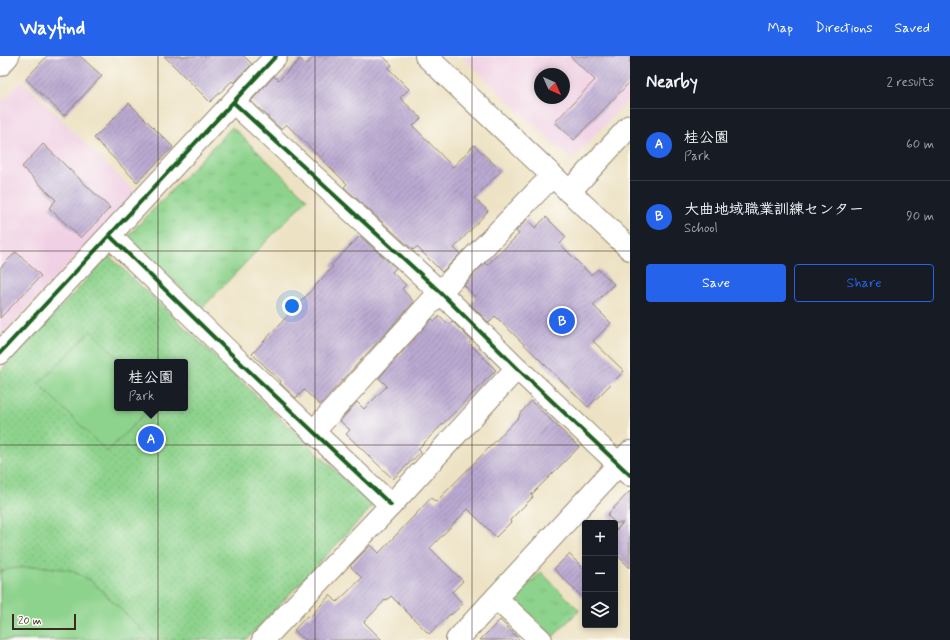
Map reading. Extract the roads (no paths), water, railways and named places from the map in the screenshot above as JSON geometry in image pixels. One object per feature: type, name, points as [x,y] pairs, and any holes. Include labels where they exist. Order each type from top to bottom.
[{"type":"street","points":[[0,65],[8,56]]},
{"type":"street","points":[[0,353],[234,103],[276,56]]},
{"type":"street","points":[[426,56],[630,249]]},
{"type":"street","points":[[234,103],[440,292],[517,368],[626,464],[457,640]]},
{"type":"street","points":[[569,192],[630,126]]},
{"type":"street","points":[[314,431],[440,292],[552,176]]},
{"type":"street","points":[[110,236],[229,352],[391,505]]},
{"type":"street","points":[[267,639],[517,368]]},
{"type":"street","points":[[496,598],[541,640]]},
{"type":"place","name":"大曲地域職業訓練センター","points":[[562,321]]},
{"type":"place","name":"桂公園","points":[[151,439]]}]
